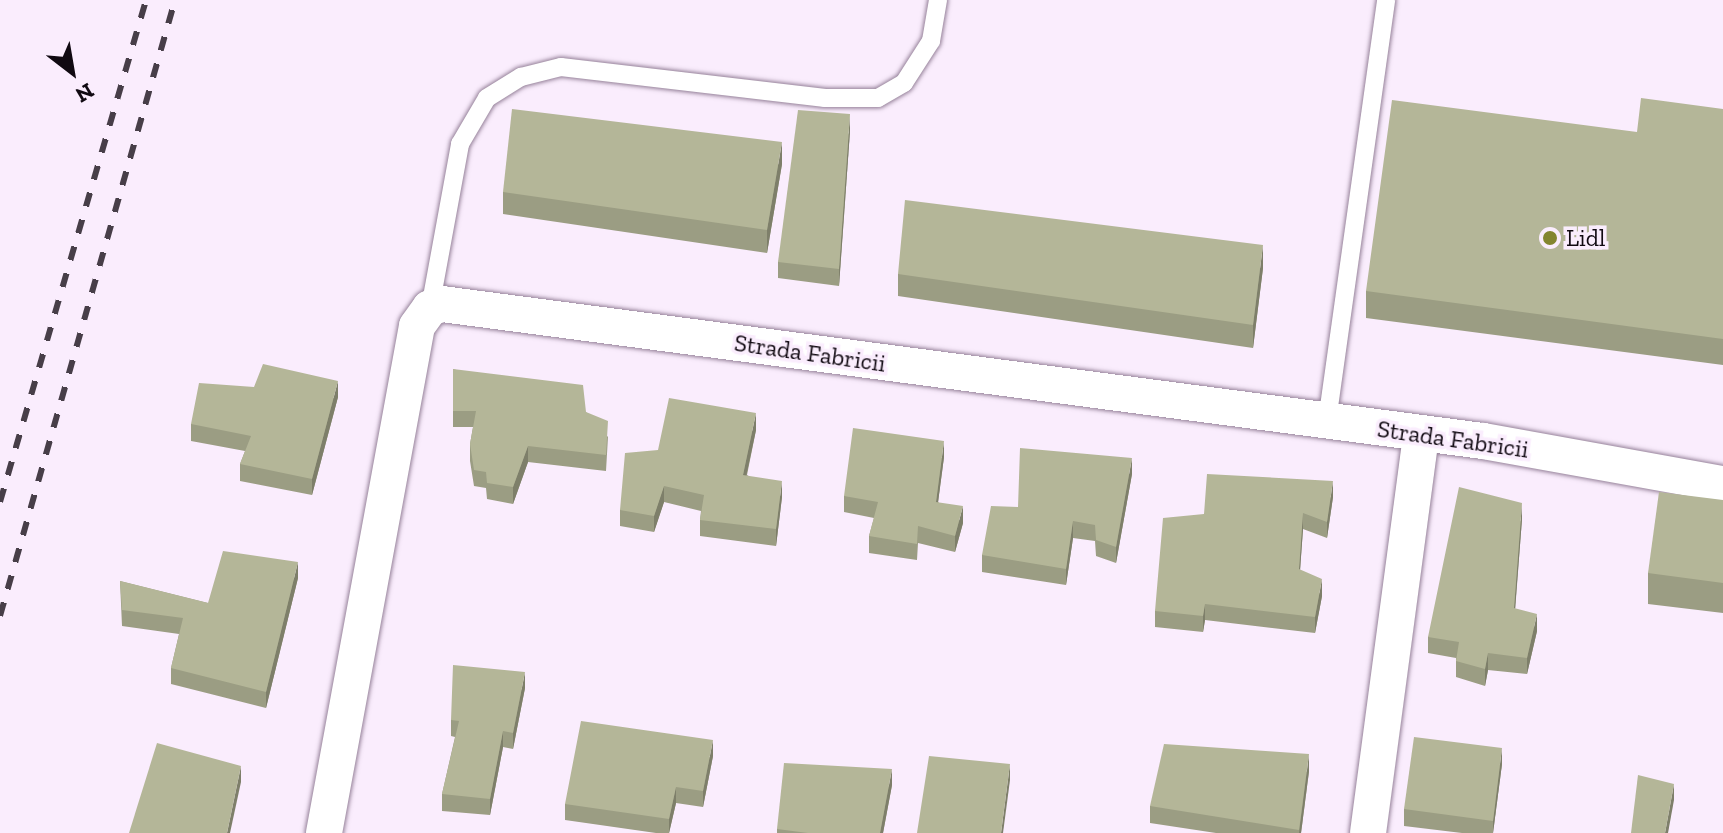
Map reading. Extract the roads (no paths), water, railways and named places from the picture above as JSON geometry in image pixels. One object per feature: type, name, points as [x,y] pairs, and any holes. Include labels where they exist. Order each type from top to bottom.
[{"type":"street","name":"Strada Fabricii","points":[[430,308],[442,304],[458,306],[1483,441],[1723,484]]},
{"type":"street","points":[[324,833],[417,326],[430,308]]},
{"type":"street","points":[[1368,833],[1421,434]]},
{"type":"lane","points":[[430,308],[460,144],[487,98],[521,77],[561,67],[825,98],[878,98],[904,83],[931,41],[938,0]]},
{"type":"lane","points":[[1327,421],[1386,0]]},
{"type":"railway","points":[[0,502],[146,0]]},
{"type":"railway","points":[[0,616],[175,0]]},
{"type":"place","name":"Lidl","points":[[1550,238]]}]
